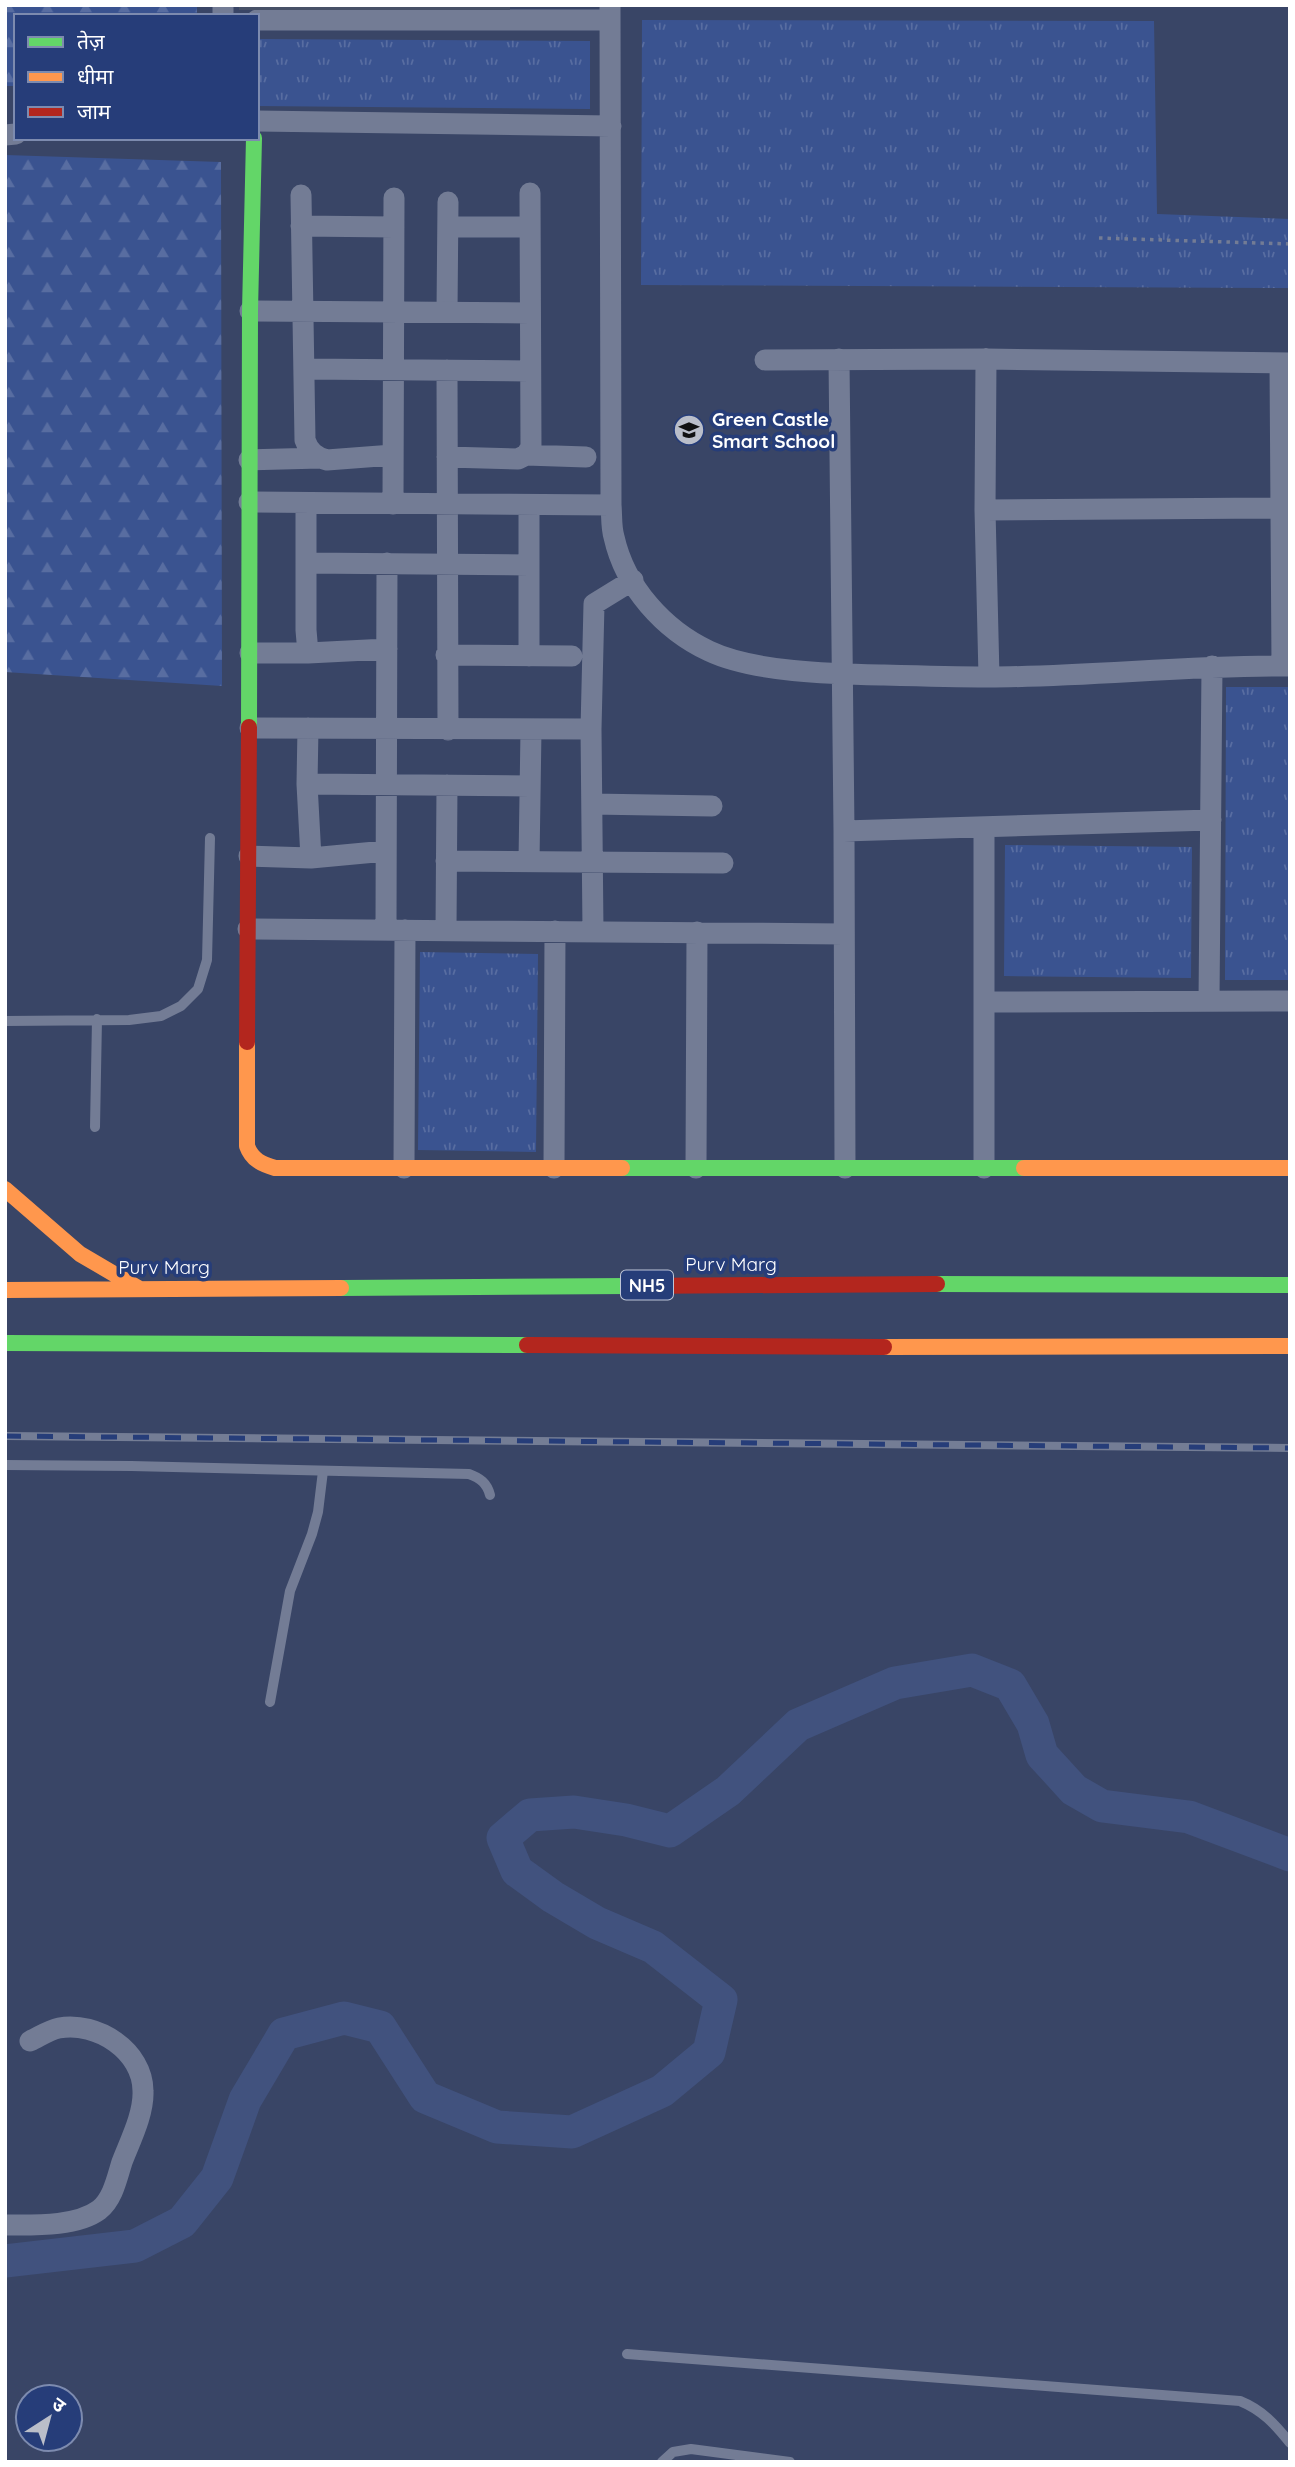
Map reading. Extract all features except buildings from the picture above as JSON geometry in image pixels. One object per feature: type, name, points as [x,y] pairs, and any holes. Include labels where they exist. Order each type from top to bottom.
[{"type":"main road","points":[[254,140],[250,311],[247,1146],[255,1160],[275,1168],[1290,1168]]},
{"type":"main road","points":[[5,1189],[80,1254],[138,1288]]},
{"type":"main road","name":"Purv Marg","points":[[5,1290],[834,1284],[1290,1286]]},
{"type":"main road","points":[[5,1343],[1290,1346]]},
{"type":"street","points":[[259,20],[610,13],[613,536],[620,558],[643,599],[660,618],[691,642],[743,664],[843,674],[989,677],[1212,666],[1286,666],[1281,508],[1285,363],[986,359],[765,360]]},
{"type":"street","points":[[259,121],[611,126]]},
{"type":"street","points":[[526,455],[531,447],[530,194]]},
{"type":"street","points":[[301,195],[305,440],[308,448],[320,458]]},
{"type":"street","points":[[393,504],[394,198]]},
{"type":"street","points":[[447,312],[448,202]]},
{"type":"street","points":[[301,226],[394,227]]},
{"type":"street","points":[[448,227],[530,227]]},
{"type":"street","points":[[250,311],[530,313]]},
{"type":"street","points":[[839,359],[845,831],[845,1168]]},
{"type":"street","points":[[986,359],[985,510],[989,677]]},
{"type":"street","points":[[305,369],[530,371]]},
{"type":"street","points":[[447,370],[448,730]]},
{"type":"street","points":[[249,460],[327,460],[393,455]]},
{"type":"street","points":[[447,457],[586,457]]},
{"type":"street","points":[[249,502],[611,505]]},
{"type":"street","points":[[306,503],[308,653]]},
{"type":"street","points":[[529,505],[529,656]]},
{"type":"street","points":[[985,510],[1281,508]]},
{"type":"street","points":[[306,563],[529,565]]},
{"type":"street","points":[[387,563],[386,851],[396,930],[404,1168]]},
{"type":"street","points":[[593,932],[591,729],[594,604],[633,580]]},
{"type":"street","points":[[250,653],[387,649]]},
{"type":"street","points":[[446,655],[572,656]]},
{"type":"street","points":[[1209,1001],[1212,666]]},
{"type":"street","points":[[250,728],[591,729]]},
{"type":"street","points":[[308,728],[307,784],[311,858]]},
{"type":"street","points":[[529,861],[531,730]]},
{"type":"street","points":[[307,784],[530,786]]},
{"type":"street","points":[[446,930],[447,785]]},
{"type":"street","points":[[592,804],[712,806]]},
{"type":"street","points":[[845,831],[1211,820]]},
{"type":"street","points":[[984,827],[985,1168]]},
{"type":"street","points":[[249,856],[311,858],[386,851]]},
{"type":"street","points":[[446,861],[723,863]]},
{"type":"street","points":[[248,929],[844,934]]},
{"type":"street","points":[[554,1168],[555,931]]},
{"type":"street","points":[[696,1168],[697,932]]},
{"type":"street","points":[[985,1002],[1290,1001]]},
{"type":"street","points":[[5,2225],[60,2223],[88,2215],[102,2207],[111,2193],[142,2101],[142,2081],[133,2058],[102,2034],[81,2028],[57,2029],[30,2041]]},
{"type":"lane","points":[[5,1021],[129,1020],[161,1016],[181,1006],[198,989],[206,960],[210,838]]},
{"type":"lane","points":[[95,1127],[97,1019]]},
{"type":"lane","points":[[5,1465],[469,1474],[484,1482],[490,1495]]},
{"type":"lane","points":[[270,1702],[290,1591],[312,1534],[318,1512],[323,1471]]},
{"type":"lane","points":[[627,2354],[1240,2401],[1255,2407],[1270,2418],[1290,2443]]},
{"type":"lane","points":[[662,2462],[673,2452],[691,2449],[790,2462]]},
{"type":"path","points":[[1099,238],[1290,244]]},
{"type":"green space","points":[[5,5],[197,5],[197,14],[14,14],[14,86],[5,86]]},
{"type":"green space","points":[[642,20],[1154,21],[1157,214],[1290,219],[1290,288],[641,285]]},
{"type":"green space","points":[[259,39],[590,41],[590,109],[259,106]]},
{"type":"green space","points":[[5,155],[221,162],[222,686],[5,672]]},
{"type":"green space","points":[[1226,687],[1290,687],[1290,980],[1225,980]]},
{"type":"green space","points":[[1005,845],[1192,847],[1191,978],[1004,976]]},
{"type":"green space","points":[[420,952],[538,954],[536,1152],[418,1150]]},
{"type":"waterway","points":[[5,2261],[135,2246],[182,2222],[217,2178],[245,2100],[284,2034],[344,2018],[380,2027],[425,2097],[497,2127],[572,2132],[662,2091],[709,2052],[721,2000],[653,1947],[597,1923],[553,1897],[517,1871],[503,1838],[530,1815],[574,1812],[626,1820],[670,1831],[728,1791],[798,1725],[895,1683],[972,1670],[1010,1685],[1033,1724],[1042,1755],[1074,1790],[1102,1806],[1189,1817],[1290,1855]]},
{"type":"railway","points":[[5,1436],[1290,1448]]},
{"type":"traffic: fast","points":[[249,727],[250,311],[254,140]]},
{"type":"traffic: fast","points":[[622,1168],[1024,1168]]},
{"type":"traffic: fast","points":[[937,1284],[1290,1285]]},
{"type":"traffic: fast","points":[[341,1288],[628,1286]]},
{"type":"traffic: fast","points":[[5,1343],[527,1345]]},
{"type":"traffic: slow","points":[[247,1042],[247,1146],[255,1158],[275,1168],[622,1168]]},
{"type":"traffic: slow","points":[[1024,1168],[1290,1168]]},
{"type":"traffic: slow","points":[[5,1189],[80,1254],[138,1288]]},
{"type":"traffic: slow","points":[[5,1290],[341,1288]]},
{"type":"traffic: slow","points":[[884,1347],[1290,1346]]},
{"type":"traffic: jam","points":[[247,1042],[249,727]]},
{"type":"traffic: jam","points":[[628,1286],[937,1284]]},
{"type":"traffic: jam","points":[[527,1345],[884,1347]]},
{"type":"place","name":"Green Castle Smart School","points":[[689,430]]}]
